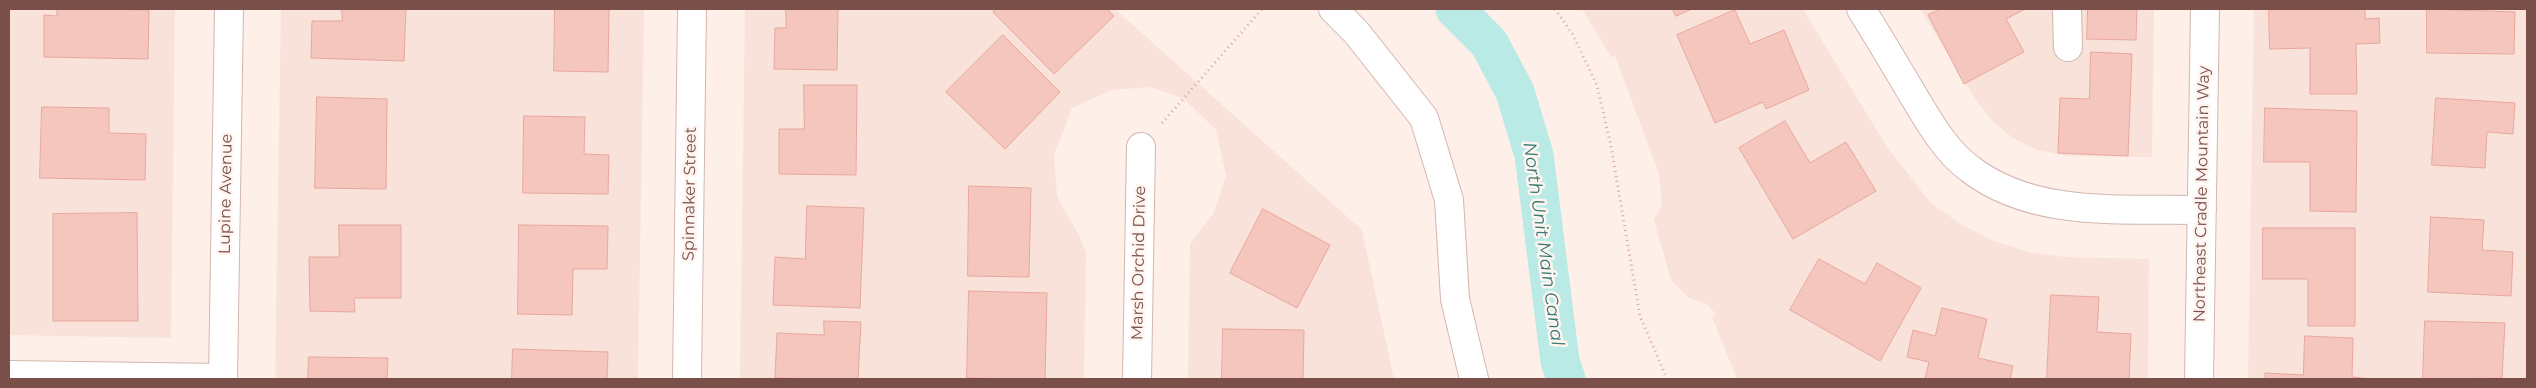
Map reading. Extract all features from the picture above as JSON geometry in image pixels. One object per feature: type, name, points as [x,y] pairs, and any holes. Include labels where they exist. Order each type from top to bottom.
[{"type":"street","name":"Lupine Avenue","points":[[223,379],[229,9]]},
{"type":"street","name":"Spinnaker Street","points":[[688,379],[692,9]]},
{"type":"street","points":[[1333,9],[1356,32],[1424,118],[1450,200],[1455,299],[1474,379]]},
{"type":"street","points":[[1861,9],[1925,115],[1946,145],[1970,169],[2005,190],[2036,200],[2072,207],[2202,210]]},
{"type":"street","points":[[2067,9],[2068,47]]},
{"type":"street","name":"Northeast Cradle Mountain Way","points":[[2199,379],[2205,9]]},
{"type":"street","name":"Marsh Orchid Drive","points":[[1137,379],[1141,147]]},
{"type":"street","points":[[9,375],[223,379]]},
{"type":"path","points":[[1187,97],[1262,9]]},
{"type":"path","points":[[1555,9],[1573,36],[1597,85],[1611,146],[1640,316],[1667,379]]},
{"type":"shaded area","points":[[9,9],[175,9],[171,338],[9,335]]},
{"type":"shaded area","points":[[281,9],[644,9],[638,379],[275,379]]},
{"type":"shaded area","points":[[745,9],[1115,9],[1362,230],[1394,379],[1188,379],[1190,244],[1213,214],[1226,176],[1216,130],[1183,98],[1150,87],[1112,90],[1072,108],[1054,155],[1057,197],[1081,239],[1086,254],[1084,379],[740,379]]},
{"type":"shaded area","points":[[1582,9],[1803,9],[1887,147],[1930,202],[1959,223],[1993,241],[2029,252],[2064,257],[2149,259],[2148,379],[1737,379],[1712,317],[1716,314],[1707,304],[1689,298],[1671,280],[1654,220],[1662,204],[1659,174],[1615,56],[1611,57]]},
{"type":"shaded area","points":[[1920,9],[2154,9],[2152,157],[2067,156],[2037,150],[2013,138],[1993,122],[1978,103]]},
{"type":"shaded area","points":[[2254,9],[2527,9],[2527,379],[2248,379]]},
{"type":"building","points":[[57,9],[149,10],[148,59],[44,57],[44,15],[57,16]]},
{"type":"building","points":[[342,9],[406,9],[404,61],[311,58],[312,21],[342,21]]},
{"type":"building","points":[[555,9],[609,9],[608,72],[554,71]]},
{"type":"building","points":[[786,9],[838,9],[837,70],[774,69],[775,28],[786,28]]},
{"type":"building","points":[[997,9],[1107,9],[1114,16],[1054,74],[993,12]]},
{"type":"building","points":[[1673,9],[1692,9],[1676,16]]},
{"type":"building","points":[[1941,9],[2025,9],[2006,19],[2024,52],[1964,84],[1928,15]]},
{"type":"building","points":[[2088,9],[2137,9],[2136,40],[2087,39]]},
{"type":"building","points":[[2269,9],[2365,9],[2365,19],[2379,18],[2380,43],[2356,44],[2357,94],[2310,94],[2310,48],[2270,49]]},
{"type":"building","points":[[2427,9],[2515,12],[2514,54],[2427,53]]},
{"type":"building","points":[[1735,10],[1750,44],[1784,30],[1809,90],[1766,109],[1763,102],[1715,123],[1677,35]]},
{"type":"building","points":[[1003,35],[1060,92],[1005,149],[946,92]]},
{"type":"building","points":[[2091,52],[2132,54],[2128,156],[2058,153],[2060,98],[2089,99]]},
{"type":"building","points":[[804,85],[857,85],[856,175],[779,174],[779,129],[804,129]]},
{"type":"building","points":[[317,97],[387,99],[386,189],[315,188]]},
{"type":"building","points":[[2436,98],[2515,103],[2513,134],[2487,132],[2485,168],[2432,165]]},
{"type":"building","points":[[42,107],[109,108],[109,133],[146,134],[145,180],[40,178]]},
{"type":"building","points":[[2265,108],[2357,111],[2356,212],[2310,211],[2310,162],[2264,162]]},
{"type":"building","points":[[524,116],[585,117],[584,154],[609,155],[608,194],[523,193]]},
{"type":"building","points":[[1785,121],[1810,163],[1846,142],[1876,191],[1793,239],[1739,148]]},
{"type":"building","points":[[969,186],[1031,188],[1029,277],[968,276]]},
{"type":"building","points":[[807,206],[864,208],[860,308],[773,305],[775,257],[805,259]]},
{"type":"building","points":[[1263,209],[1330,245],[1297,308],[1230,273]]},
{"type":"building","points":[[137,213],[138,321],[53,321],[53,214]]},
{"type":"building","points":[[2431,217],[2484,220],[2482,250],[2513,252],[2511,296],[2428,292]]},
{"type":"building","points":[[339,225],[401,225],[401,298],[354,298],[355,312],[310,311],[309,257],[339,257]]},
{"type":"building","points":[[519,225],[608,226],[607,269],[573,269],[572,315],[518,314]]},
{"type":"building","points":[[2263,228],[2355,228],[2355,326],[2308,326],[2308,279],[2263,279]]},
{"type":"building","points":[[1819,259],[1865,284],[1877,263],[1921,288],[1880,361],[1790,310]]},
{"type":"building","points":[[969,291],[1047,293],[1045,379],[967,378]]},
{"type":"building","points":[[2051,295],[2099,297],[2097,332],[2131,334],[2129,379],[2047,379]]},
{"type":"building","points":[[1942,308],[1987,319],[1978,358],[2013,366],[2010,379],[1925,379],[1929,362],[1907,357],[1913,330],[1935,336]]},
{"type":"building","points":[[824,321],[861,322],[858,379],[775,378],[777,333],[824,335]]},
{"type":"building","points":[[2425,321],[2505,323],[2502,378],[2423,379]]},
{"type":"building","points":[[1223,329],[1304,330],[1303,379],[1222,379]]},
{"type":"building","points":[[2305,336],[2353,338],[2352,377],[2371,379],[2265,379],[2265,373],[2303,375]]},
{"type":"building","points":[[513,349],[608,352],[607,379],[512,379]]},
{"type":"building","points":[[309,357],[388,358],[387,379],[308,379]]},
{"type":"waterway","name":"North Unit Main Canal","points":[[1455,9],[1489,43],[1515,92],[1534,155],[1560,361],[1566,379]]}]
